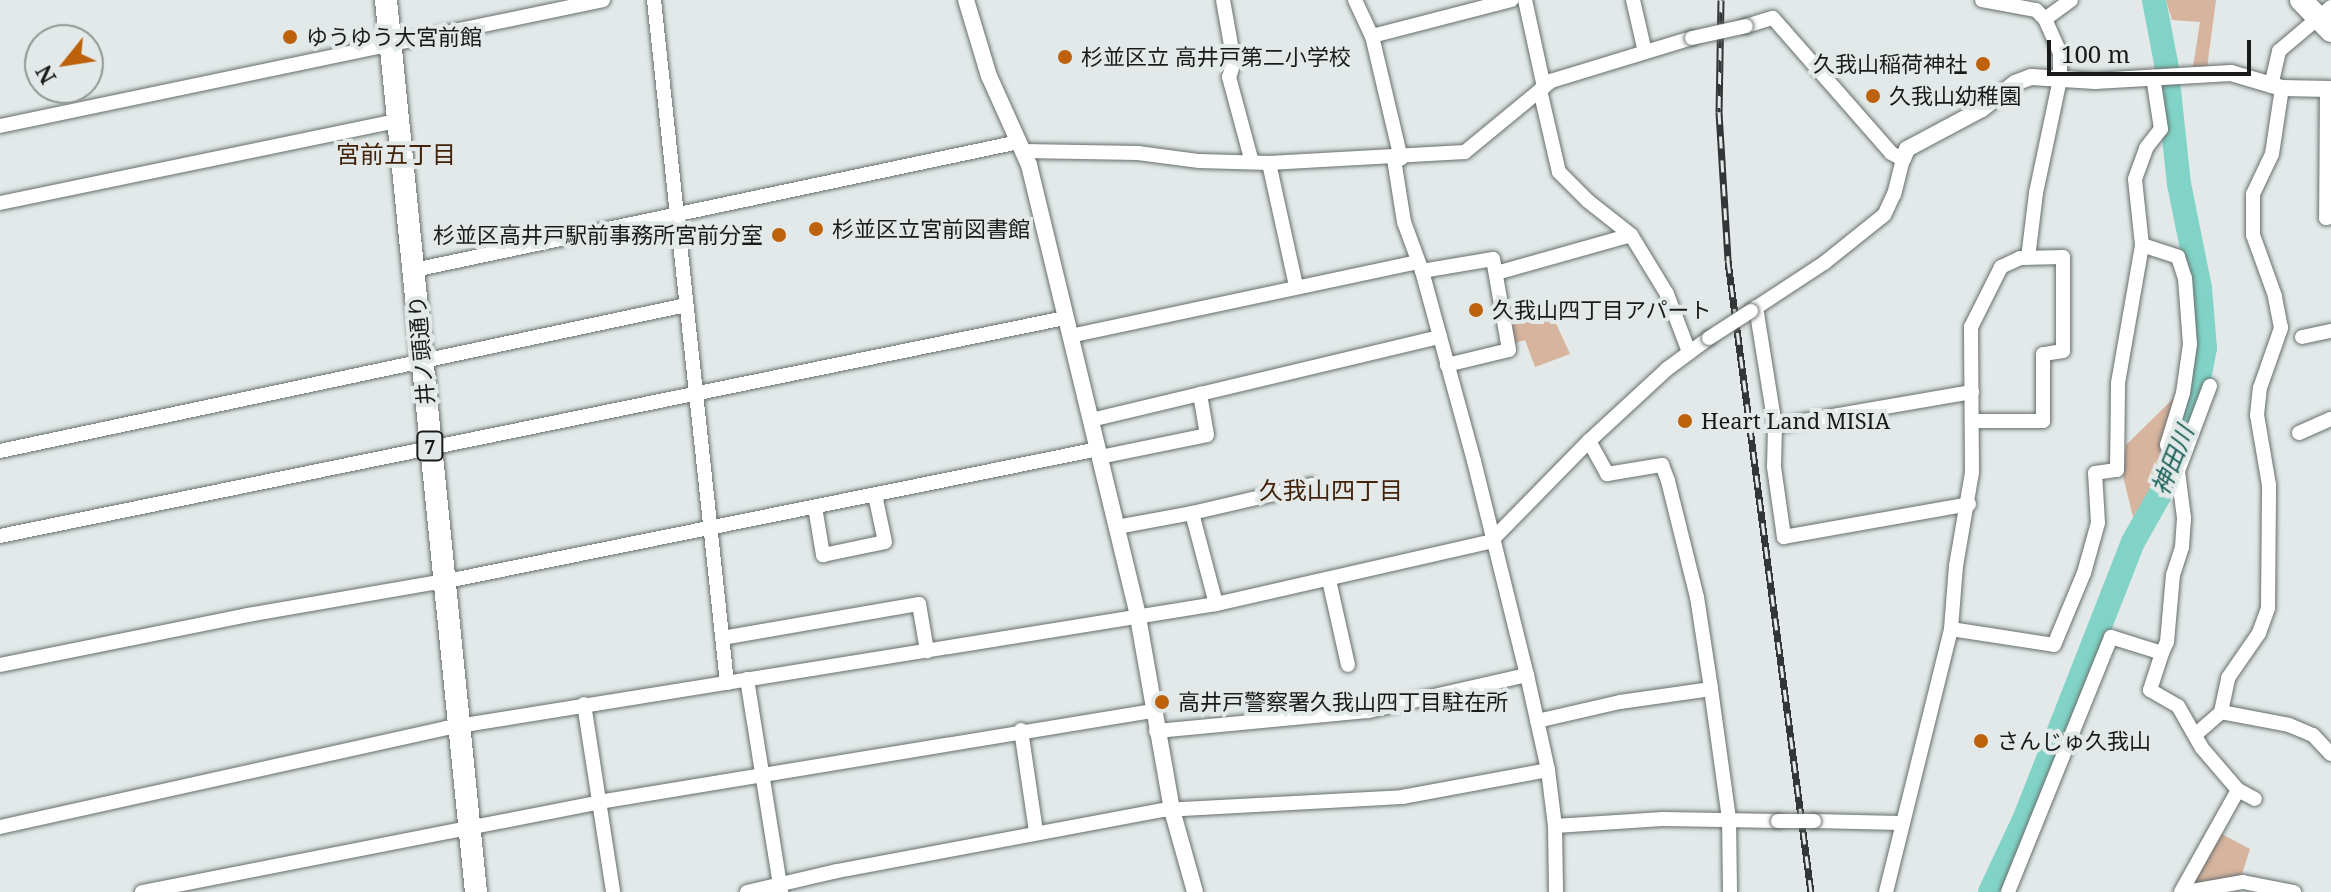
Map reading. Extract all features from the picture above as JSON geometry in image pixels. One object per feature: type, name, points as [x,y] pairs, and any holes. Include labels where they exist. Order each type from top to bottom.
[{"type":"main road","name":"井ノ頭通り","points":[[386,0],[476,892]]},
{"type":"main road","points":[[2301,0],[2327,19]]},
{"type":"street","points":[[0,126],[603,0]]},
{"type":"street","points":[[654,0],[727,683]]},
{"type":"street","points":[[966,0],[989,76],[1021,147],[1070,336],[1138,617],[1152,711],[1172,810],[1195,892]]},
{"type":"street","points":[[1223,0],[1234,62],[1229,77],[1252,162]]},
{"type":"street","points":[[1355,0],[1372,36],[1397,159],[1404,222],[1440,337],[1527,675],[1548,770],[1555,826],[1556,892]]},
{"type":"street","points":[[1372,36],[1511,0]]},
{"type":"street","points":[[1525,0],[1559,172],[1588,201],[1631,235],[1667,294],[1689,352]]},
{"type":"street","points":[[1633,0],[1645,52]]},
{"type":"street","points":[[1982,0],[2036,10],[2045,19],[2060,53],[2060,79],[2036,193],[2028,258]]},
{"type":"street","points":[[2045,19],[2071,0]]},
{"type":"street","points":[[414,270],[1021,147],[1138,153],[1199,161],[1269,163],[1397,159],[1471,150],[1542,88],[1583,70],[1773,18],[1891,153],[1903,159]]},
{"type":"street","points":[[2195,735],[2221,712],[2228,678],[2259,633],[2268,608],[2269,485],[2257,415],[2260,388],[2281,328],[2275,296],[2253,235],[2253,194],[2272,154],[2279,51],[2327,19]]},
{"type":"street","points":[[0,827],[459,725],[1216,604],[1490,542],[1589,441],[1689,352],[1824,263],[1884,215],[1894,194],[1907,149],[1982,109],[2015,83],[2031,77],[2095,81],[2231,73],[2277,87],[2329,88],[2326,218],[2331,217]]},
{"type":"street","points":[[1951,629],[2054,645],[2084,573],[2098,523],[2095,473],[2117,470],[2118,383],[2142,245],[2135,179],[2146,148],[2161,129],[2160,76]]},
{"type":"street","points":[[0,203],[400,120]]},
{"type":"street","points":[[1269,163],[1296,286]]},
{"type":"street","points":[[1496,273],[1631,235]]},
{"type":"street","points":[[2142,245],[2178,257],[2185,278],[2190,344],[2183,393],[2167,445],[2176,462],[2184,518],[2182,547],[2173,575],[2162,653],[2150,690],[2178,706],[2195,735],[2238,790],[2255,799]]},
{"type":"street","points":[[1886,892],[1900,823],[1951,629],[1960,538],[1969,504],[1972,392],[1968,354],[1971,327],[2001,267],[2028,258],[2063,257],[2063,351],[2043,354],[2043,421],[1972,421]]},
{"type":"street","points":[[1070,336],[1296,286],[1419,266],[1493,259],[1509,350],[1447,365]]},
{"type":"street","points":[[0,451],[422,358],[686,305]]},
{"type":"street","points":[[1753,309],[1775,426],[1774,467],[1784,537],[1969,504]]},
{"type":"street","points":[[0,536],[1065,318]]},
{"type":"street","points":[[2302,337],[2331,331]]},
{"type":"street","points":[[1091,420],[1440,337]]},
{"type":"street","points":[[2176,462],[2210,386]]},
{"type":"street","points":[[1775,426],[1972,392]]},
{"type":"street","points":[[0,665],[875,495],[1207,435],[1200,394]]},
{"type":"street","points":[[2299,433],[2331,419]]},
{"type":"street","points":[[1589,441],[1607,474],[1662,465],[1697,597],[1729,818],[1730,892]]},
{"type":"street","points":[[1117,527],[1312,485]]},
{"type":"street","points":[[815,507],[823,555],[885,542],[875,495]]},
{"type":"street","points":[[1192,513],[1216,604]]},
{"type":"street","points":[[1329,580],[1348,665]]},
{"type":"street","points":[[722,638],[919,604],[927,651]]},
{"type":"street","points":[[2008,892],[2111,637],[2162,653]]},
{"type":"street","points":[[1156,731],[1368,711],[1527,675]]},
{"type":"street","points":[[747,679],[781,889]]},
{"type":"street","points":[[1537,721],[1620,702],[1711,689]]},
{"type":"street","points":[[584,704],[613,892]]},
{"type":"street","points":[[142,892],[599,802],[1021,730],[1152,711]]},
{"type":"street","points":[[2221,712],[2289,725],[2313,735],[2331,754]]},
{"type":"street","points":[[1021,730],[1036,832]]},
{"type":"street","points":[[747,892],[781,889],[837,871],[1036,832],[1172,810],[1402,797],[1548,770]]},
{"type":"street","points":[[2184,892],[2238,790]]},
{"type":"street","points":[[1555,826],[1729,818],[1900,823]]},
{"type":"street","points":[[2184,892],[2243,882],[2294,892]]},
{"type":"shaded area","points":[[2166,0],[2216,0],[2207,68],[2193,67],[2200,22],[2172,20]]},
{"type":"shaded area","points":[[1548,306],[1570,354],[1535,367],[1525,340],[1511,344],[1506,317]]},
{"type":"shaded area","points":[[2179,393],[2149,493],[2133,517],[2122,472],[2126,445]]},
{"type":"shaded area","points":[[2220,833],[2250,849],[2241,877],[2195,886],[2194,880]]},
{"type":"waterway","name":"神田川","points":[[1990,892],[2026,815],[2133,542],[2163,489],[2194,406],[2205,348],[2200,288],[2179,184],[2166,63],[2154,0]]},
{"type":"railway","points":[[1721,0],[1719,112],[1728,261],[1811,892]]},
{"type":"place","name":"ゆうゆう大宮前館","points":[[290,37]]},
{"type":"place","name":"杉並区立 高井戸第二小学校","points":[[1065,57]]},
{"type":"place","name":"久我山稲荷神社","points":[[1983,64]]},
{"type":"place","name":"久我山幼稚園","points":[[1873,96]]},
{"type":"place","name":"杉並区立宮前図書館","points":[[816,229]]},
{"type":"place","name":"杉並区高井戸駅前事務所宮前分室","points":[[779,235]]},
{"type":"place","name":"久我山四丁目アパート","points":[[1476,310]]},
{"type":"place","name":"Heart Land MISIA","points":[[1685,421]]},
{"type":"place","name":"高井戸警察署久我山四丁目駐在所","points":[[1162,702]]},
{"type":"place","name":"さんじゅ久我山","points":[[1981,741]]},
{"type":"district","name":"宮前五丁目","points":[[396,154]]},
{"type":"district","name":"久我山四丁目","points":[[1331,490]]}]
